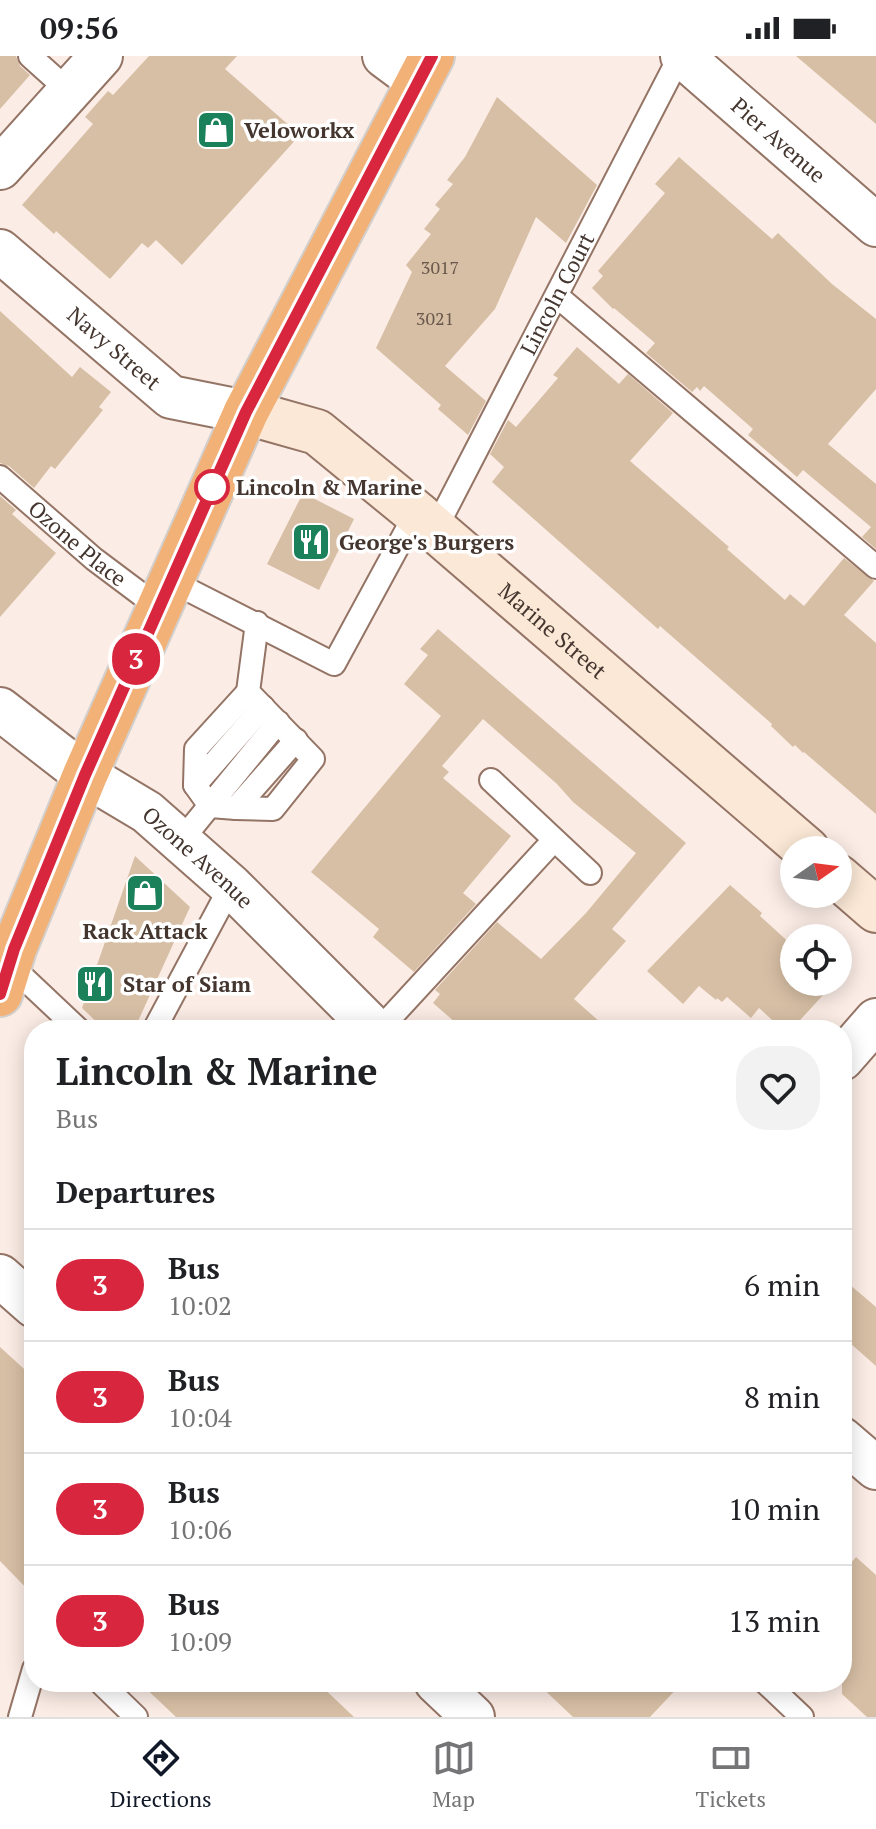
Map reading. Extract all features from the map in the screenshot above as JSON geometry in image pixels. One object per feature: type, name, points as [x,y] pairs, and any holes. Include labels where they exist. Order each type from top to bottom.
[{"type":"highway","points":[[8,969],[85,775],[246,412],[425,69]]},
{"type":"street","points":[[0,168],[101,56]]},
{"type":"street","points":[[384,56],[425,69]]},
{"type":"street","name":"Pier Avenue","points":[[681,56],[876,225]]},
{"type":"street","name":"Navy Street","points":[[0,251],[171,397],[246,412]]},
{"type":"street","name":"Marine Street","points":[[246,412],[317,432],[791,836]]},
{"type":"street","name":"Ozone Avenue","points":[[0,709],[85,775],[147,812],[231,886],[367,1020]]},
{"type":"street","points":[[852,889],[876,910]]},
{"type":"street","points":[[852,1048],[876,1020]]},
{"type":"street","points":[[0,1276],[24,1297]]},
{"type":"street","points":[[852,1448],[876,1468]]},
{"type":"street","points":[[447,1692],[473,1717]]},
{"type":"lane","points":[[30,56],[70,92]]},
{"type":"lane","name":"Lincoln Court","points":[[247,618],[334,664],[426,522],[557,296],[681,56]]},
{"type":"lane","points":[[557,296],[876,567]]},
{"type":"lane","name":"Ozone Place","points":[[0,477],[94,559],[164,594],[247,618]]},
{"type":"lane","points":[[210,806],[273,809],[313,759],[263,707],[247,618]]},
{"type":"lane","points":[[210,806],[195,785],[263,707]]},
{"type":"lane","points":[[180,842],[210,806],[263,707]]},
{"type":"lane","points":[[491,780],[590,873]]},
{"type":"lane","points":[[386,1020],[554,840]]},
{"type":"lane","points":[[159,1020],[231,886]]},
{"type":"lane","points":[[8,969],[67,1020]]},
{"type":"lane","points":[[20,1717],[27,1692]]},
{"type":"lane","points":[[110,1692],[136,1717]]},
{"type":"lane","points":[[776,1692],[802,1717]]},
{"type":"building","points":[[0,56],[16,56],[20,66],[30,75],[0,109]]},
{"type":"building","points":[[149,56],[237,56],[225,69],[300,135],[182,265],[156,240],[148,248],[142,243],[110,279],[22,205],[93,124],[85,117],[108,91],[113,95]]},
{"type":"building","points":[[796,56],[876,56],[876,124]]},
{"type":"building","points":[[497,97],[597,185],[566,243],[536,217],[495,309],[445,366],[486,401],[468,435],[438,409],[441,405],[376,348],[412,272],[406,265],[431,234],[424,229],[440,209],[435,205],[453,184],[447,180],[465,157]]},
{"type":"building","points":[[679,157],[772,239],[778,233],[832,284],[876,319],[876,389],[828,444],[876,484],[876,549],[862,537],[871,527],[803,470],[797,477],[748,435],[753,429],[704,386],[700,391],[697,387],[692,392],[646,353],[655,343],[592,288],[603,276],[598,271],[665,193],[655,184]]},
{"type":"building","points":[[0,311],[72,377],[80,367],[111,392],[99,407],[103,410],[55,469],[51,466],[34,488],[9,466],[0,463]]},
{"type":"building","points":[[577,347],[619,384],[628,374],[673,413],[630,461],[785,600],[790,594],[804,606],[844,558],[874,581],[844,615],[876,643],[876,814],[804,752],[795,745],[793,747],[772,724],[660,626],[658,629],[492,482],[504,467],[490,454],[508,420],[516,427],[558,378],[553,375]]},
{"type":"building","name":"George's Burgers","points":[[303,493],[354,519],[319,590],[267,564]]},
{"type":"building","points":[[0,496],[16,510],[12,514],[56,553],[0,617]]},
{"type":"building","points":[[438,629],[686,843],[612,929],[626,941],[574,999],[598,1020],[453,1020],[433,1003],[440,994],[435,990],[497,922],[541,959],[586,913],[636,853],[573,802],[483,719],[442,766],[449,772],[443,778],[511,836],[463,893],[476,904],[414,972],[373,937],[379,929],[311,872],[441,716],[404,684],[428,655],[420,649]]},
{"type":"building","points":[[135,856],[190,907],[139,1020],[95,1020],[82,1008]]},
{"type":"building","points":[[730,885],[762,913],[760,916],[780,934],[780,996],[822,996],[800,1020],[772,1020],[759,1008],[751,1018],[727,997],[722,1002],[716,1000],[699,986],[683,1004],[647,971]]},
{"type":"building","points":[[852,1287],[876,1307],[876,1366],[852,1345]]},
{"type":"building","points":[[0,1347],[24,1369],[24,1586],[0,1561]]},
{"type":"building","points":[[856,1557],[876,1575],[876,1717],[867,1717],[842,1694],[852,1692],[852,1562]]},
{"type":"building","points":[[150,1692],[328,1692],[354,1717],[176,1717]]},
{"type":"building","points":[[547,1692],[674,1692],[650,1717],[573,1717]]},
{"type":"bus line","name":"3","points":[[0,994],[14,949],[85,775],[246,412],[432,56]]},
{"type":"place","name":"Veloworkx","points":[[216,130]]},
{"type":"place","name":"Lincoln & Marine","points":[[212,487]]},
{"type":"place","name":"George's Burgers","points":[[311,542]]},
{"type":"place","name":"Rack Attack","points":[[145,893]]},
{"type":"place","name":"Star of Siam","points":[[95,984]]}]
